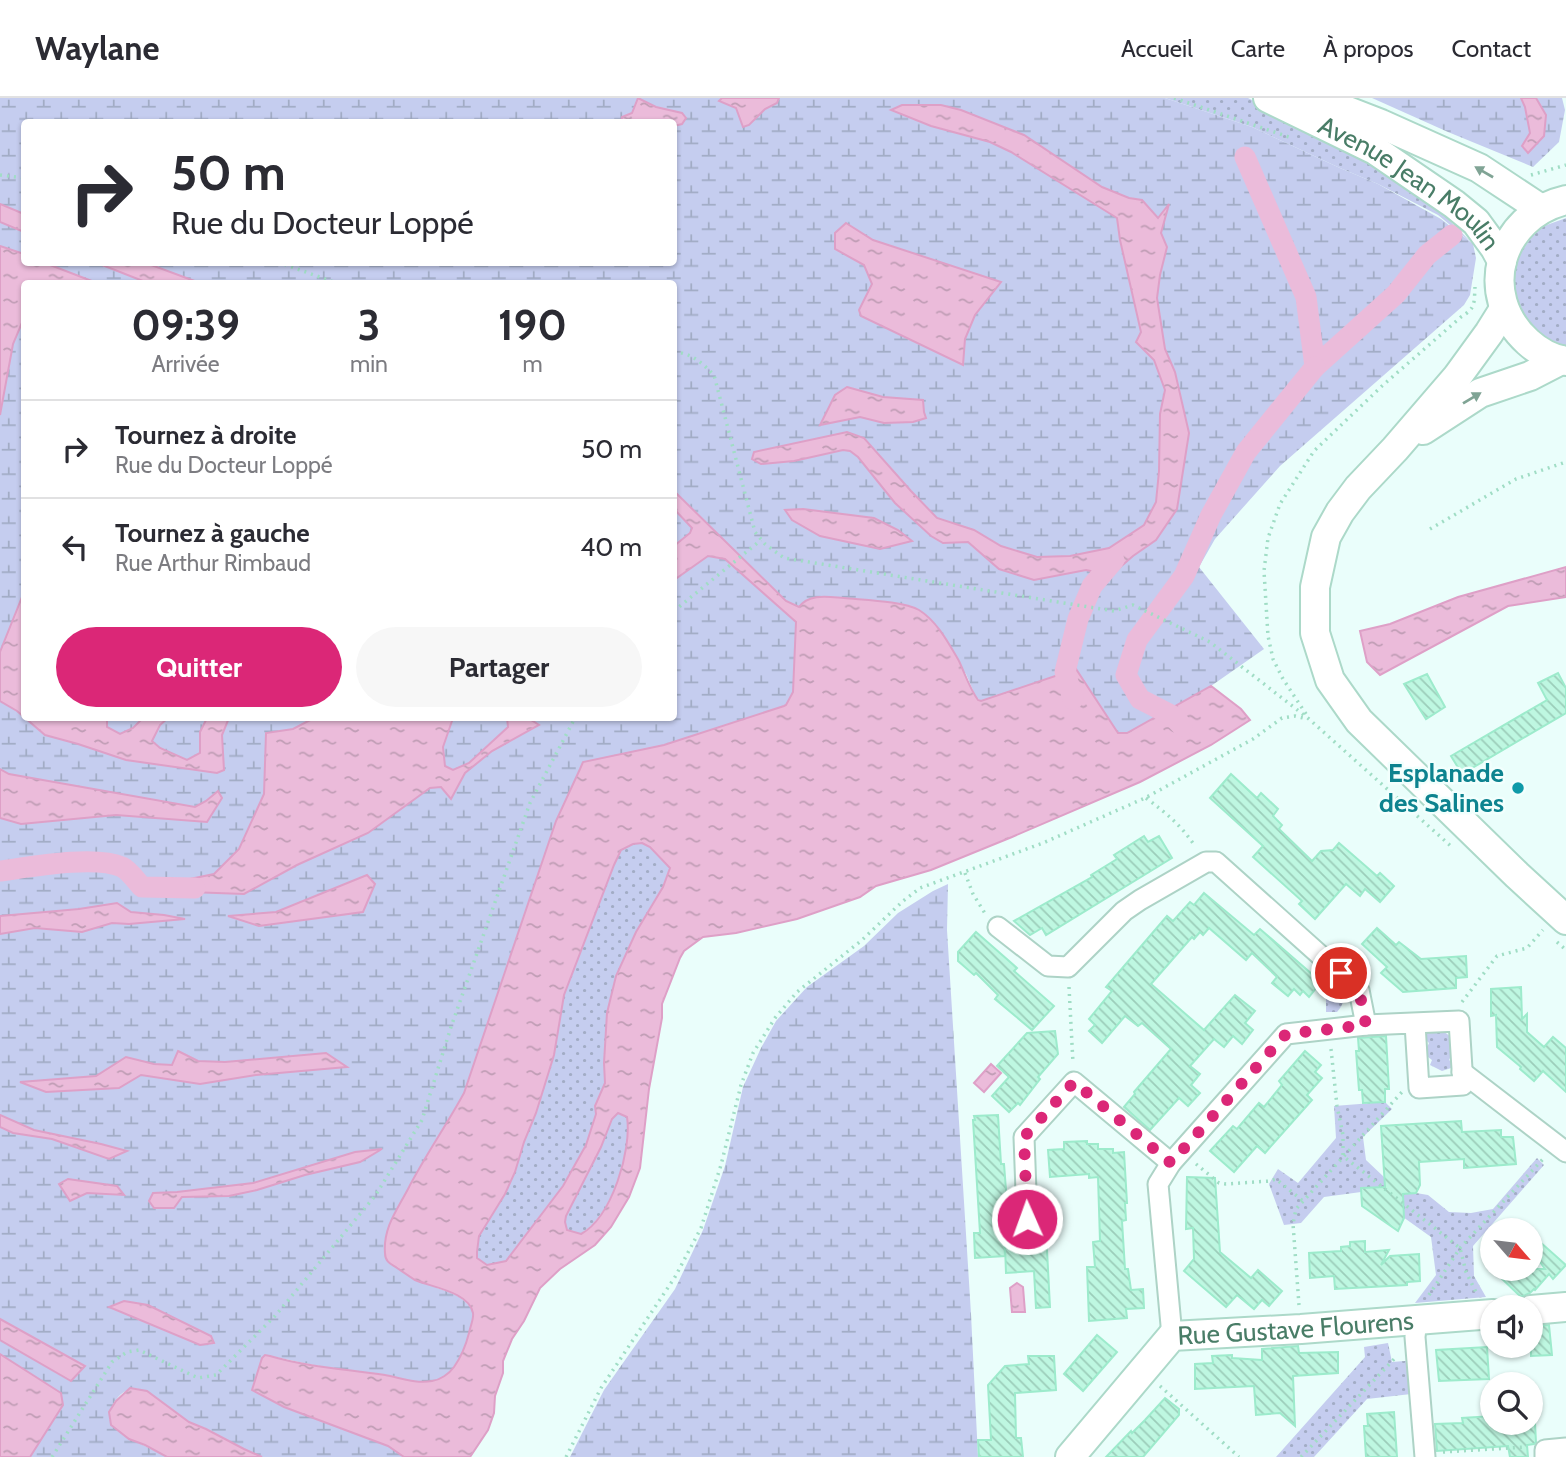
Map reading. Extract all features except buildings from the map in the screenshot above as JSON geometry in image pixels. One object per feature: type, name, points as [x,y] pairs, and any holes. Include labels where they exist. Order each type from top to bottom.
[{"type":"main road","name":"Avenue Jean Moulin","points":[[1268,98],[1375,150],[1454,204],[1476,222],[1502,261]]},
{"type":"main road","name":"Avenue Jean Moulin","points":[[1314,98],[1381,124],[1554,205]]},
{"type":"main road","points":[[1554,205],[1527,219],[1516,231],[1507,245],[1499,285],[1504,309],[1517,332],[1536,350],[1564,361]]},
{"type":"main road","points":[[1504,309],[1457,377],[1358,488],[1340,512],[1326,537],[1315,587],[1315,633],[1329,680],[1359,721],[1517,875],[1555,925]]},
{"type":"main road","points":[[1395,449],[1480,393],[1564,361]]},
{"type":"main road","points":[[1543,1310],[1566,1307]]},
{"type":"main road","name":"Rue Gustave Flourens","points":[[1070,1457],[1172,1336],[1301,1329],[1416,1328],[1480,1316]]},
{"type":"street","points":[[998,927],[1048,966],[1068,967],[1124,911],[1206,862],[1216,862],[1359,990],[1366,1025]]},
{"type":"street","points":[[1172,1336],[1158,1184],[1176,1157],[1286,1034],[1366,1025],[1459,1021],[1463,1085],[1419,1088],[1415,1024]]},
{"type":"street","points":[[1462,1072],[1561,1148]]},
{"type":"street","points":[[1027,1219],[1024,1137],[1074,1082],[1176,1157]]},
{"type":"street","points":[[1416,1328],[1425,1455]]},
{"type":"street","points":[[1545,1453],[1566,1448]]},
{"type":"path","points":[[1174,98],[1292,138]]},
{"type":"path","points":[[0,175],[21,178]]},
{"type":"path","points":[[289,266],[328,280]]},
{"type":"path","points":[[1309,719],[1283,680],[1273,659],[1268,636],[1264,571],[1268,538],[1280,504],[1314,451],[1382,386],[1471,311],[1476,282]]},
{"type":"path","points":[[677,352],[699,360],[714,375],[755,532],[765,544],[784,558],[1114,611],[1133,605],[1210,642],[1309,719],[1453,849]]},
{"type":"path","points":[[1430,529],[1516,479],[1566,462]]},
{"type":"path","points":[[677,609],[761,540]]},
{"type":"path","points":[[566,1457],[601,1388],[675,1277],[701,1228],[722,1165],[741,1085],[753,1053],[775,1018],[797,992],[862,940],[920,888],[1043,844],[1145,798],[1253,739],[1282,718],[1295,716],[1309,719]]},
{"type":"path","points":[[52,1457],[113,1362],[127,1352],[139,1350],[198,1378],[216,1374],[275,1316],[375,1196],[422,1120],[530,803],[573,721]]},
{"type":"path","points":[[1145,798],[1183,828],[1206,862]]},
{"type":"path","points":[[965,873],[984,913],[998,927]]},
{"type":"path","points":[[1447,1022],[1497,956],[1527,948],[1555,925],[1566,950]]},
{"type":"path","points":[[1068,967],[1074,1082]]},
{"type":"path","points":[[1329,1029],[1337,1106],[1343,1135],[1343,1156]]},
{"type":"path","points":[[1301,1329],[1293,1224],[1296,1209],[1419,1075]]},
{"type":"path","points":[[1301,1457],[1416,1328],[1424,1302],[1460,1248],[1561,1148]]},
{"type":"path","points":[[1343,1156],[1460,1248],[1466,1272],[1480,1296]]},
{"type":"path","points":[[1176,1157],[1219,1183],[1276,1179],[1304,1201]]},
{"type":"path","points":[[1142,1372],[1239,1457]]},
{"type":"path","points":[[1425,1455],[1536,1446],[1545,1453]]},
{"type":"green space","points":[[0,98],[1165,98],[1252,127],[1378,184],[1441,219],[1473,244],[1476,258],[1470,295],[1464,305],[1280,466],[1215,539],[1199,567],[1264,649],[1211,686],[1127,733],[1118,733],[1075,669],[981,701],[976,697],[966,674],[904,605],[814,597],[796,619],[793,692],[786,705],[664,745],[583,763],[556,821],[464,1093],[408,1191],[437,1288],[463,1300],[474,1314],[459,1359],[440,1379],[427,1383],[265,1355],[252,1390],[284,1407],[388,1446],[404,1457],[262,1457],[188,1422],[150,1394],[133,1389],[118,1397],[111,1408],[109,1419],[123,1435],[167,1457],[30,1457],[63,1405],[61,1393],[0,1354],[0,1340],[70,1381],[85,1366],[0,1319]]},
{"type":"green space","points":[[1165,98],[1248,98],[1378,163],[1441,212],[1473,244],[1438,215],[1378,184],[1252,127]]},
{"type":"green space","points":[[1372,98],[1562,98],[1565,110],[1559,142],[1533,167]]},
{"type":"green space","points":[[1566,218],[1566,350],[1536,335],[1514,300],[1513,272],[1517,258],[1533,235],[1544,226]]},
{"type":"green space","points":[[642,843],[650,847],[670,868],[663,887],[636,932],[616,976],[607,1013],[605,1083],[596,1105],[596,1114],[586,1145],[563,1186],[506,1262],[487,1265],[477,1258],[479,1236],[505,1194],[536,1113],[554,1055],[564,995],[621,850]]},
{"type":"green space","points":[[948,884],[947,930],[978,1457],[570,1457],[604,1390],[675,1289],[703,1230],[725,1166],[743,1087],[776,1021],[807,987],[864,946],[898,913]]},
{"type":"green space","points":[[1326,976],[1337,982],[1343,991],[1344,1001],[1337,1012],[1326,1012]]},
{"type":"green space","points":[[1430,1030],[1443,1032],[1453,1041],[1453,1052],[1449,1060],[1454,1064],[1451,1068],[1442,1071],[1430,1065],[1432,1060],[1424,1054],[1429,1043],[1422,1036]]},
{"type":"green space","points":[[1385,1102],[1392,1109],[1363,1137],[1366,1160],[1402,1194],[1428,1195],[1449,1212],[1471,1213],[1493,1209],[1537,1158],[1544,1165],[1498,1218],[1480,1218],[1480,1238],[1473,1246],[1474,1276],[1485,1295],[1415,1303],[1436,1275],[1431,1237],[1403,1217],[1376,1205],[1361,1192],[1324,1197],[1301,1223],[1284,1225],[1269,1184],[1278,1169],[1298,1183],[1336,1138],[1334,1106]]},
{"type":"green space","points":[[618,1113],[627,1117],[628,1131],[617,1182],[602,1213],[591,1225],[580,1234],[567,1230],[566,1216],[612,1119]]},
{"type":"green space","points":[[1388,1343],[1392,1362],[1417,1360],[1420,1393],[1367,1399],[1314,1457],[1276,1457],[1365,1357],[1364,1347]]},
{"type":"water","points":[[638,98],[656,107],[682,113],[686,118],[682,124],[677,125],[677,119],[622,119],[632,113]]},
{"type":"water","points":[[722,98],[779,98],[777,103],[743,127],[736,108],[719,101]]},
{"type":"water","points":[[1521,98],[1536,98],[1546,115],[1544,136],[1528,153],[1522,146],[1530,133]]},
{"type":"water","points":[[902,105],[941,105],[1024,135],[1102,187],[1129,198],[1142,200],[1158,218],[1169,204],[1161,233],[1167,247],[1157,298],[1165,349],[1175,372],[1189,433],[1177,509],[1156,540],[1095,589],[1096,572],[1086,570],[1034,580],[999,569],[968,542],[943,543],[931,536],[895,503],[858,457],[850,451],[761,464],[752,459],[754,452],[847,432],[864,438],[937,518],[974,530],[1001,546],[1037,557],[1070,556],[1109,548],[1144,525],[1156,502],[1160,414],[1165,390],[1154,360],[1136,342],[1141,332],[1117,218],[1011,152],[990,142],[931,126],[891,110]]},
{"type":"water","points":[[0,204],[21,213],[21,231],[0,222]]},
{"type":"water","points":[[846,223],[873,240],[1001,282],[975,315],[965,339],[963,365],[861,316],[859,310],[872,284],[864,265],[835,249],[835,233]]},
{"type":"water","points":[[0,246],[21,253],[21,266],[53,266],[89,280],[21,280],[21,325],[13,344],[0,415]]},
{"type":"water","points":[[105,266],[154,266],[192,280],[140,280]]},
{"type":"water","points":[[847,387],[883,397],[923,400],[926,418],[913,422],[884,423],[860,417],[820,425],[835,395]]},
{"type":"water","points":[[677,494],[786,601],[799,607],[808,600],[826,597],[872,600],[919,610],[937,626],[947,640],[978,700],[1076,669],[1118,733],[1127,733],[1211,686],[1241,709],[1250,720],[1211,745],[1140,782],[1012,837],[931,870],[876,886],[860,897],[797,919],[736,933],[703,937],[684,951],[662,1004],[640,1168],[629,1197],[611,1227],[595,1245],[560,1269],[540,1288],[512,1339],[503,1361],[503,1373],[488,1430],[470,1457],[404,1457],[388,1446],[284,1407],[252,1390],[265,1355],[420,1382],[432,1381],[447,1374],[459,1359],[472,1320],[470,1306],[457,1295],[415,1280],[389,1262],[385,1256],[386,1235],[415,1177],[464,1093],[556,821],[583,762],[664,745],[784,706],[793,692],[796,622],[725,559],[708,556],[677,578],[677,544],[692,528],[677,512]],"holes":[[[642,843],[650,847],[670,868],[663,887],[636,932],[616,976],[607,1013],[605,1083],[595,1106],[596,1114],[586,1145],[563,1186],[506,1261],[487,1265],[477,1258],[479,1236],[515,1172],[554,1055],[564,995],[614,865],[621,850]],[[618,1113],[627,1117],[628,1131],[623,1164],[610,1198],[602,1213],[581,1234],[567,1230],[566,1216],[612,1119]]]},
{"type":"water","points":[[803,509],[874,518],[898,530],[912,541],[880,549],[820,536],[792,520],[785,510]]},
{"type":"water","points":[[1566,567],[1566,597],[1508,606],[1380,675],[1367,662],[1360,631],[1390,624],[1458,597]]},
{"type":"water","points":[[21,600],[21,714],[0,701],[0,652]]},
{"type":"water","points":[[29,721],[107,721],[107,727],[120,734],[140,721],[165,721],[152,741],[160,748],[187,760],[200,753],[200,732],[206,721],[228,721],[222,735],[224,770],[217,773],[126,760],[45,735]]},
{"type":"water","points":[[308,721],[452,721],[443,747],[445,766],[453,770],[469,763],[508,727],[507,721],[533,721],[539,725],[492,751],[465,773],[451,799],[441,787],[430,788],[368,833],[297,865],[244,894],[161,891],[185,880],[214,874],[239,849],[264,794],[266,733],[293,729]]},
{"type":"water","points":[[0,769],[9,774],[195,807],[218,791],[222,798],[207,822],[116,815],[21,824],[0,818]]},
{"type":"water","points":[[367,875],[375,884],[363,912],[259,926],[228,916],[276,912]]},
{"type":"water","points":[[117,903],[131,912],[185,919],[112,923],[82,932],[35,928],[0,934],[0,916]]},
{"type":"water","points":[[178,1051],[198,1061],[225,1062],[326,1053],[347,1067],[256,1075],[200,1084],[141,1075],[119,1088],[46,1092],[20,1082],[96,1076],[126,1057],[172,1065]]},
{"type":"water","points":[[991,1064],[1001,1073],[984,1092],[974,1083]]},
{"type":"water","points":[[0,1115],[34,1130],[127,1151],[109,1159],[52,1139],[13,1133],[0,1127]]},
{"type":"water","points":[[382,1149],[360,1162],[257,1190],[229,1196],[182,1197],[174,1208],[154,1208],[149,1201],[153,1193],[253,1183],[355,1152]]},
{"type":"water","points":[[68,1179],[117,1186],[124,1195],[87,1193],[70,1201],[59,1184]]},
{"type":"water","points":[[1017,1283],[1023,1287],[1025,1312],[1012,1312],[1010,1288]]},
{"type":"water","points":[[124,1301],[148,1305],[211,1336],[214,1343],[200,1345],[109,1307]]},
{"type":"water","points":[[0,1319],[85,1366],[71,1381],[0,1340]]},
{"type":"water","points":[[0,1354],[61,1393],[63,1405],[30,1457],[0,1457]]},
{"type":"water","points":[[130,1388],[147,1391],[189,1422],[262,1457],[167,1457],[129,1439],[111,1425],[109,1412]]},
{"type":"waterway","points":[[1245,157],[1306,297],[1315,367],[1396,294],[1427,255],[1452,235]]},
{"type":"waterway","points":[[1182,726],[1173,716],[1140,699],[1126,675],[1137,640],[1184,576],[1211,515],[1246,452],[1315,367]]},
{"type":"waterway","points":[[1073,699],[1065,672],[1078,619],[1092,586],[1114,560]]},
{"type":"waterway","points":[[0,871],[62,863],[96,862],[122,867],[142,887],[195,888]]},
{"type":"place","name":"Esplanade des Salines","points":[[1518,788]]},
{"type":"route","points":[[1027,1219],[1024,1137],[1074,1082],[1171,1163],[1286,1034],[1366,1025],[1359,990],[1341,973]]}]
